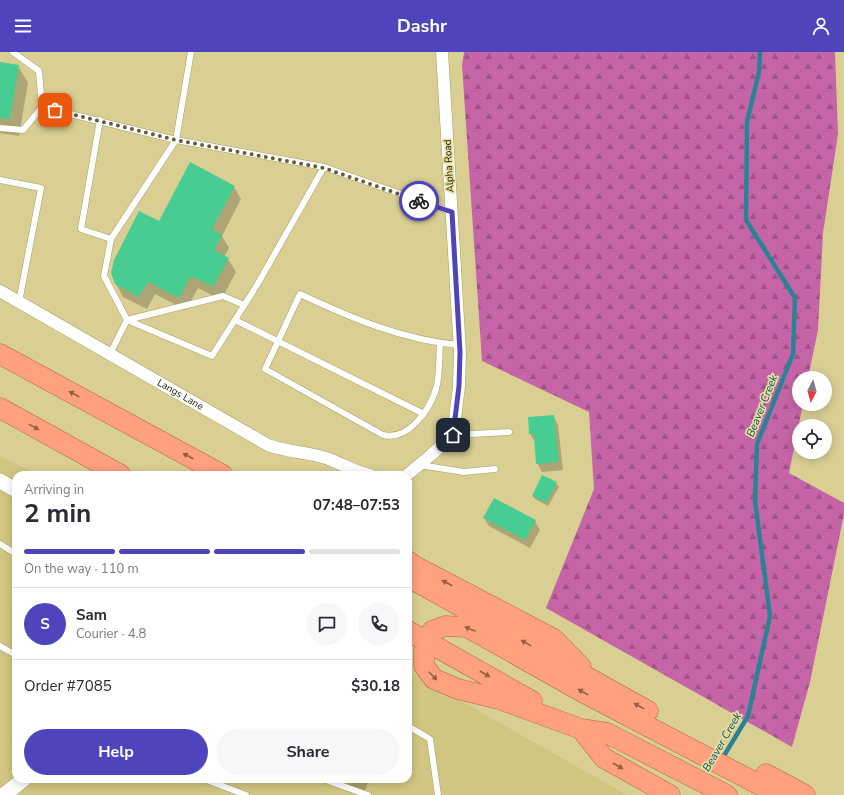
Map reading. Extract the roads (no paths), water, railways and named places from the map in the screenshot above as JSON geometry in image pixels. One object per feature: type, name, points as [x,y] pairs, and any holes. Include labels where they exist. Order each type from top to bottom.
[{"type":"highway","points":[[0,354],[216,471]]},
{"type":"highway","points":[[0,408],[114,471]]},
{"type":"highway","points":[[73,448],[84,468],[89,471]]},
{"type":"highway","points":[[412,564],[554,639],[595,682]]},
{"type":"highway","points":[[412,579],[595,682],[670,731],[774,788],[805,795]]},
{"type":"highway","points":[[581,729],[499,699],[458,689],[434,679],[424,666],[424,651],[432,631],[444,626],[467,627],[586,694],[670,731]]},
{"type":"highway","points":[[412,633],[652,770],[701,795]]},
{"type":"highway","points":[[652,770],[670,795]]},
{"type":"highway","points":[[652,770],[727,795]]},
{"type":"street","name":"Alpha Road","points":[[442,52],[459,345],[459,386],[453,435]]},
{"type":"street","name":"Langs Lane","points":[[0,291],[268,445],[325,458],[353,471]]},
{"type":"street","points":[[412,471],[453,435]]},
{"type":"street","points":[[0,481],[12,488]]},
{"type":"street","points":[[4,795],[19,783]]},
{"type":"lane","points":[[0,128],[23,130],[42,107],[39,71],[13,52]]},
{"type":"lane","points":[[191,52],[176,140],[111,239],[104,276],[127,320],[212,356],[244,305],[324,168]]},
{"type":"lane","points":[[42,107],[100,120],[176,140],[324,168],[452,212]]},
{"type":"lane","points":[[100,120],[81,229],[111,239]]},
{"type":"lane","points":[[0,180],[41,188],[18,302]]},
{"type":"lane","points":[[440,343],[436,388],[431,402],[424,414],[399,436],[383,436],[265,369],[300,294],[354,319],[390,331],[440,343],[459,345]]},
{"type":"lane","points":[[110,354],[127,320],[223,296],[244,305]]},
{"type":"lane","points":[[235,320],[424,414]]},
{"type":"lane","points":[[453,435],[509,432]]},
{"type":"lane","points":[[420,465],[464,472],[495,469]]},
{"type":"lane","points":[[0,544],[12,552]]},
{"type":"lane","points":[[0,646],[12,653]]},
{"type":"lane","points":[[412,728],[430,739],[438,795]]},
{"type":"lane","points":[[220,783],[246,795]]},
{"type":"lane","points":[[334,783],[368,795]]},
{"type":"waterway","name":"Beaver Creek","points":[[722,759],[748,716],[770,616],[755,501],[757,444],[793,354],[795,298],[746,220],[747,122],[759,72],[760,52]]}]
